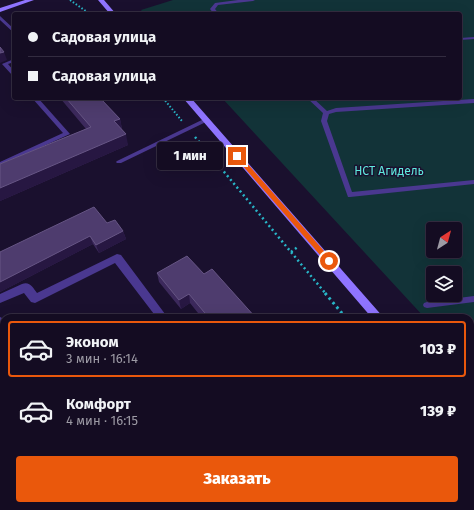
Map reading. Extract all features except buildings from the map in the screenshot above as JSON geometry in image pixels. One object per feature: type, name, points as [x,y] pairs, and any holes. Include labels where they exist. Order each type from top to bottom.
[{"type":"main road","points":[[0,10],[30,0]]},
{"type":"main road","points":[[103,0],[112,12]]},
{"type":"main road","points":[[189,100],[376,314]]},
{"type":"street","points":[[0,299],[26,286],[36,299],[117,258],[160,314]]},
{"type":"lane","points":[[215,12],[212,9],[217,4],[253,0]]},
{"type":"lane","points":[[0,17],[12,30]]},
{"type":"lane","points":[[462,39],[474,38]]},
{"type":"lane","points":[[2,65],[12,61]]},
{"type":"lane","points":[[2,65],[12,72]]},
{"type":"lane","points":[[0,164],[67,134],[37,100]]},
{"type":"lane","points":[[312,100],[326,113]]},
{"type":"lane","points":[[326,113],[336,110],[474,101]]},
{"type":"lane","points":[[326,113],[324,121],[350,195],[474,182]]},
{"type":"lane","points":[[119,162],[206,120]]},
{"type":"lane","points":[[427,305],[474,299]]},
{"type":"path","points":[[70,0],[87,12]]},
{"type":"path","points":[[165,100],[343,314]]},
{"type":"green space","name":"НСТ Агидель","points":[[173,0],[474,0],[474,314],[421,314],[224,100],[462,100],[462,12],[142,12],[141,10]]},
{"type":"route","points":[[237,156],[329,261]]}]
